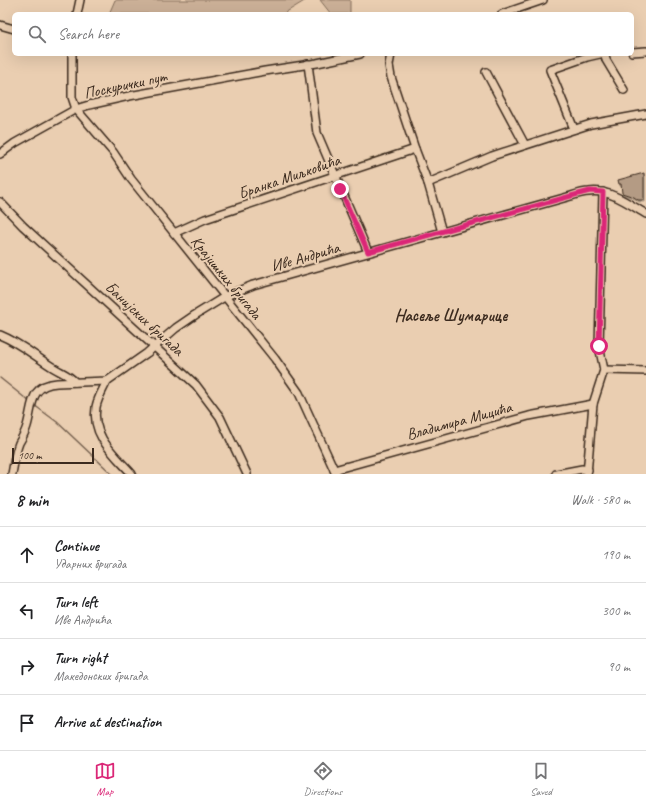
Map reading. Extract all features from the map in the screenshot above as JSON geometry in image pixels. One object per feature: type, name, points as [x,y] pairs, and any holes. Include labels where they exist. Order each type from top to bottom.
[{"type":"street","points":[[77,12],[80,0]]},
{"type":"street","points":[[508,12],[543,0]]},
{"type":"street","points":[[0,25],[12,28]]},
{"type":"street","points":[[634,52],[646,51]]},
{"type":"street","points":[[72,56],[72,97],[76,109]]},
{"type":"street","name":"Поскурички пут","points":[[0,154],[76,109],[89,105],[129,96],[350,56]]},
{"type":"street","points":[[391,56],[389,65],[391,77],[428,183],[442,232]]},
{"type":"street","points":[[574,129],[550,70],[591,56]]},
{"type":"street","points":[[605,56],[606,60],[624,90]]},
{"type":"street","points":[[308,64],[317,133],[334,176],[368,252]]},
{"type":"street","points":[[486,72],[525,145]]},
{"type":"street","name":"Крајишких бригада","points":[[76,109],[113,152],[174,233],[275,359],[299,393],[335,472]]},
{"type":"street","points":[[428,183],[476,162],[574,129],[591,124],[646,114]]},
{"type":"street","name":"Бранка Миљковића","points":[[174,233],[204,219],[415,149]]},
{"type":"street","name":"Иве Андрића","points":[[132,474],[111,452],[97,428],[96,408],[99,396],[107,381],[155,346],[176,328],[226,296],[253,285],[590,191],[603,192],[622,200],[646,214]]},
{"type":"street","points":[[556,474],[582,469],[588,472],[594,404],[604,370],[599,346],[603,192]]},
{"type":"street","name":"Банијских бригада","points":[[0,202],[23,226],[196,385],[216,411],[232,439],[247,474]]},
{"type":"street","points":[[0,335],[13,340],[54,368],[70,376],[75,382]]},
{"type":"street","points":[[604,370],[646,371]]},
{"type":"street","points":[[12,474],[16,453],[27,426],[30,405],[42,386],[49,383],[107,381]]},
{"type":"street","name":"Владимира Мицића","points":[[335,472],[529,416],[594,404]]},
{"type":"shaded area","points":[[115,0],[306,0],[286,12],[110,12]]},
{"type":"shaded area","points":[[320,0],[350,0],[350,12],[329,12]]},
{"type":"building","points":[[644,173],[644,200],[638,200],[622,193],[621,184],[619,184],[618,180]]},
{"type":"waterway","points":[[0,378],[30,402]]},
{"type":"waterway","points":[[34,405],[57,422],[112,474]]},
{"type":"district","name":"Насеље Шумарице","points":[[451,315]]},
{"type":"route","points":[[340,189],[368,252],[590,191],[603,192],[599,346]]}]
